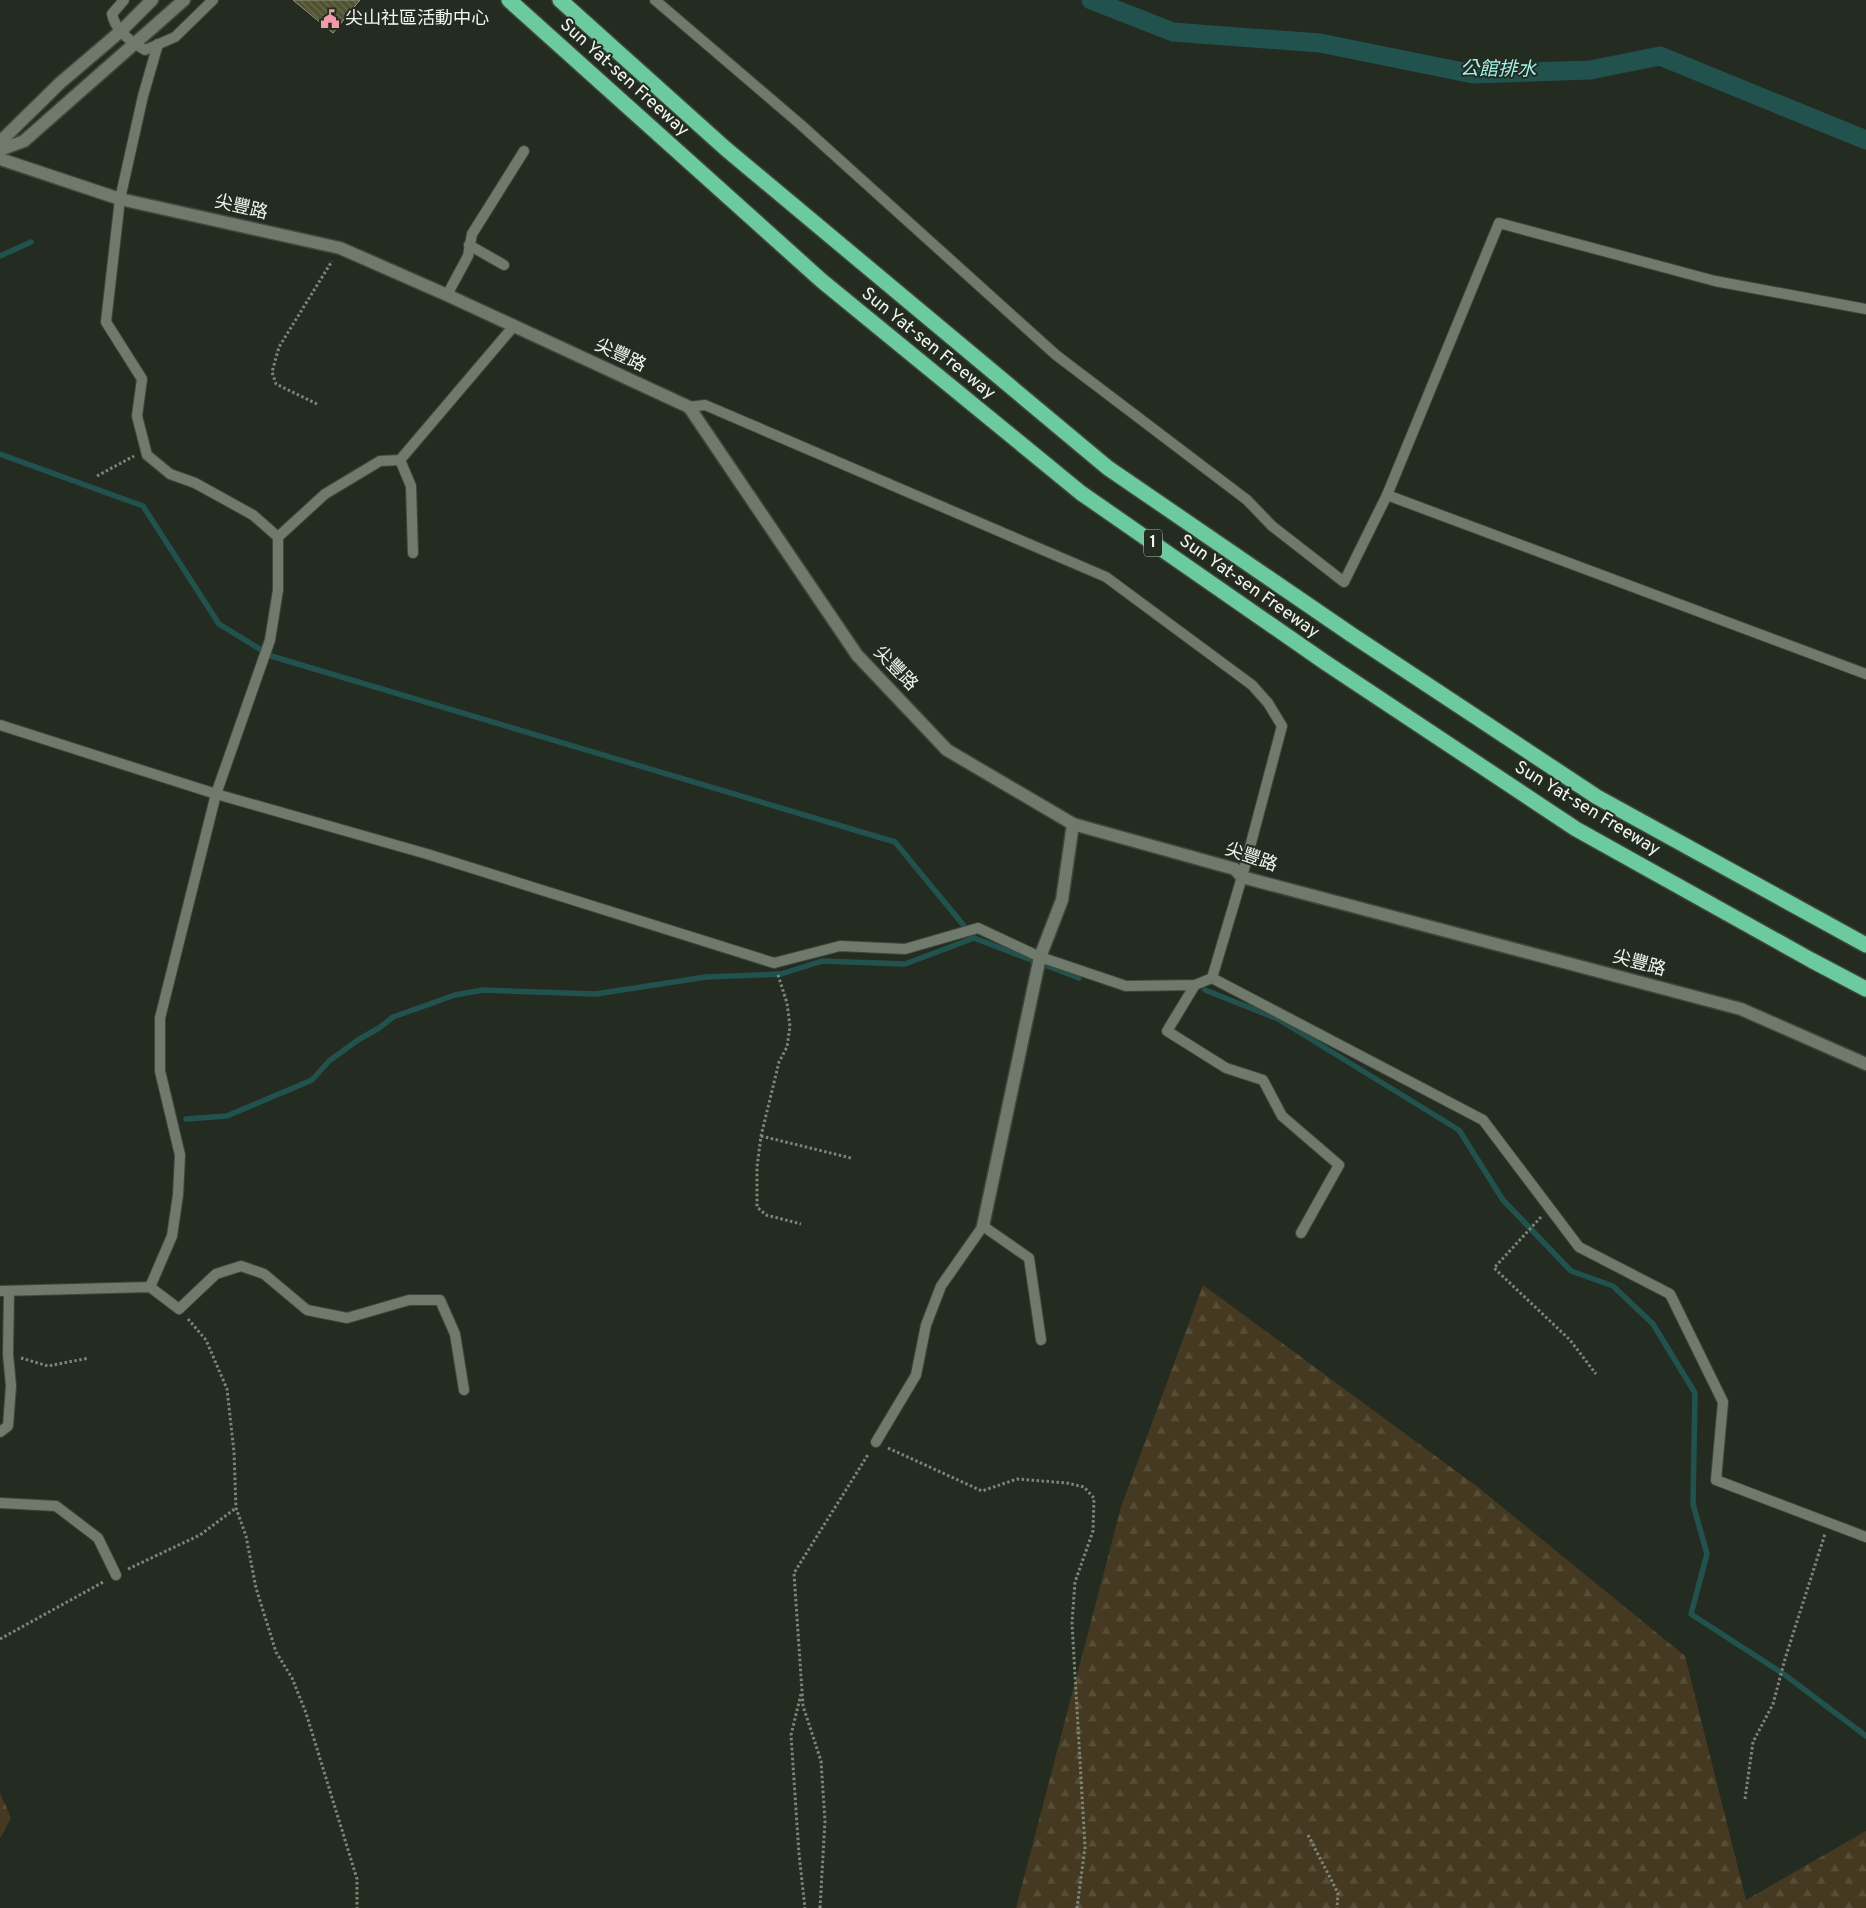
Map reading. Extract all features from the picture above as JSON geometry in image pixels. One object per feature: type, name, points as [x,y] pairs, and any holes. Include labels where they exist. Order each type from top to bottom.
[{"type":"highway","name":"Sun Yat-sen Freeway","points":[[509,0],[822,281],[1081,493],[1326,663],[1576,829],[1866,989]]},
{"type":"highway","name":"Sun Yat-sen Freeway","points":[[560,0],[726,149],[1108,468],[1352,635],[1597,797],[1866,945]]},
{"type":"street","points":[[0,142],[60,83],[121,31],[152,0]]},
{"type":"street","points":[[0,150],[24,141],[184,0]]},
{"type":"street","name":"尖豐路","points":[[0,159],[120,199],[340,248],[447,295],[689,407],[857,655],[947,750],[1073,824],[1235,869],[1242,877],[1742,1009],[1866,1064]]},
{"type":"street","points":[[982,1226],[1035,979],[1040,959],[1062,900],[1073,824]]},
{"type":"lane","points":[[124,0],[112,14],[114,22],[133,44],[145,50],[175,37],[213,0]]},
{"type":"lane","points":[[655,0],[800,124],[1056,355],[1247,500],[1272,526],[1344,582],[1387,495],[1499,224],[1715,281],[1866,309]]},
{"type":"lane","points":[[158,44],[143,96],[120,199],[106,322],[142,379],[137,416],[147,455],[170,474],[195,483],[252,515],[278,537]]},
{"type":"lane","points":[[447,295],[468,256],[472,234],[524,151]]},
{"type":"lane","points":[[469,245],[504,265]]},
{"type":"lane","points":[[150,1287],[172,1236],[178,1195],[180,1155],[160,1071],[160,1018],[216,794],[270,640],[278,590],[278,537],[325,494],[380,461],[400,460],[514,326]]},
{"type":"lane","points":[[689,407],[705,404],[1106,577],[1252,686],[1268,703],[1282,726],[1242,877],[1212,978]]},
{"type":"lane","points":[[400,460],[410,486],[413,553]]},
{"type":"lane","points":[[1387,495],[1866,674]]},
{"type":"lane","points":[[0,725],[216,794],[428,854],[774,963],[840,946],[905,949],[978,928],[1040,959],[1126,986],[1196,984],[1212,978],[1483,1120],[1579,1248],[1670,1294],[1723,1402],[1716,1480],[1866,1537]]},
{"type":"lane","points":[[1196,984],[1167,1030],[1226,1068],[1263,1080],[1282,1116],[1338,1165],[1301,1233]]},
{"type":"lane","points":[[876,1442],[916,1375],[926,1325],[941,1286],[982,1226],[1029,1258],[1041,1340]]},
{"type":"lane","points":[[0,1432],[8,1426],[12,1386],[8,1354],[5,1291],[150,1287],[179,1309],[216,1274],[241,1266],[264,1274],[307,1310],[347,1318],[409,1300],[440,1300],[456,1334],[464,1390]]},
{"type":"lane","points":[[0,1503],[56,1506],[98,1538],[116,1575]]},
{"type":"path","points":[[317,404],[276,384],[272,372],[279,347],[340,248]]},
{"type":"path","points":[[97,476],[146,450]]},
{"type":"path","points":[[774,963],[787,1003],[790,1026],[761,1136],[757,1167],[757,1207],[766,1214],[801,1224]]},
{"type":"path","points":[[761,1136],[851,1158]]},
{"type":"path","points":[[1536,1222],[1494,1268],[1570,1340],[1596,1374]]},
{"type":"path","points":[[179,1309],[206,1340],[227,1388],[234,1452],[236,1508],[246,1536],[256,1588],[276,1652],[292,1678],[306,1714],[358,1879],[357,1908]]},
{"type":"path","points":[[8,1354],[48,1366],[89,1358]]},
{"type":"path","points":[[820,1908],[825,1821],[821,1761],[803,1706],[794,1573],[876,1442],[982,1491],[1017,1479],[1067,1483],[1084,1487],[1094,1498],[1093,1531],[1075,1582],[1072,1623],[1085,1847],[1078,1908]]},
{"type":"path","points":[[1745,1799],[1753,1742],[1773,1704],[1785,1659],[1828,1524]]},
{"type":"path","points":[[802,1691],[791,1735],[799,1854],[805,1908]]},
{"type":"path","points":[[1308,1835],[1338,1893],[1337,1908]]},
{"type":"green space","points":[[1203,1285],[1479,1488],[1685,1656],[1746,1900],[1866,1831],[1866,1908],[1016,1908],[1121,1507]]},
{"type":"green space","points":[[0,1793],[11,1818],[0,1838]]},
{"type":"building","name":"尖山社區活動中心","points":[[293,0],[360,0],[333,33]]},
{"type":"waterway","name":"公館排水","points":[[1091,0],[1173,32],[1320,43],[1473,74],[1590,70],[1660,56],[1866,140]]},
{"type":"waterway","points":[[0,256],[31,242]]},
{"type":"waterway","points":[[0,454],[143,506],[219,624],[271,656],[895,842],[974,938],[1079,978]]},
{"type":"waterway","points":[[186,1119],[227,1116],[312,1080],[329,1061],[393,1017],[455,995],[483,990],[596,994],[706,977],[781,974],[822,961],[905,964],[974,938]]},
{"type":"waterway","points":[[1205,990],[1278,1019],[1459,1130],[1503,1200],[1571,1271],[1613,1286],[1653,1324],[1695,1393],[1693,1504],[1707,1554],[1691,1614],[1785,1675],[1866,1736]]},
{"type":"place","name":"尖山社區活動中心","points":[[330,19]]}]
